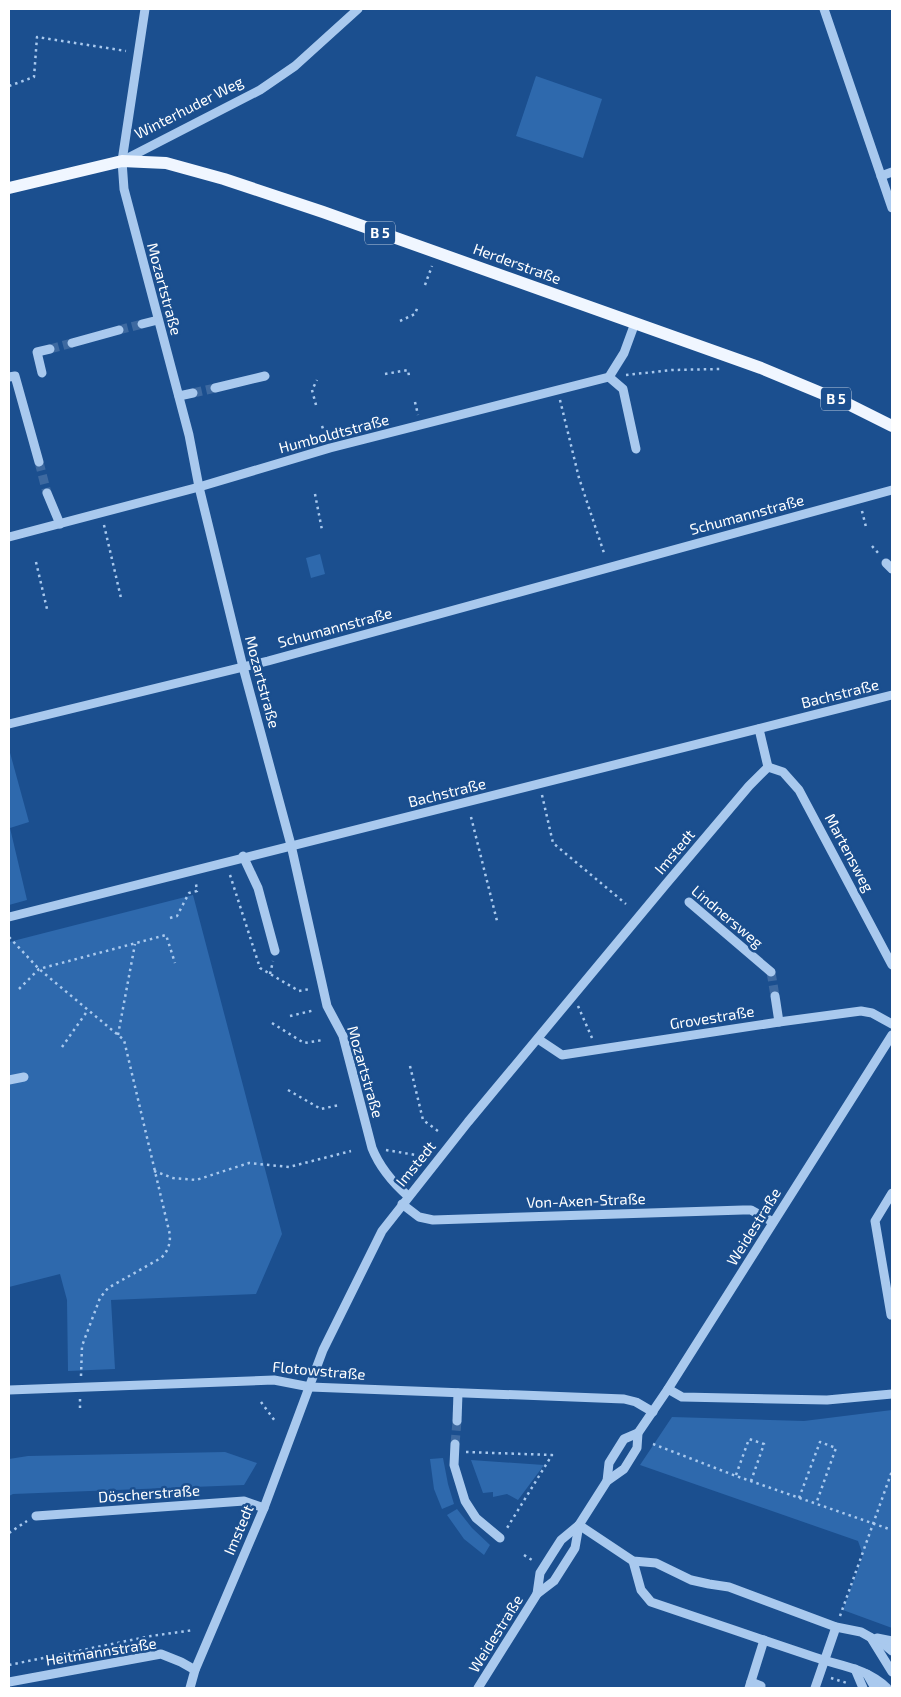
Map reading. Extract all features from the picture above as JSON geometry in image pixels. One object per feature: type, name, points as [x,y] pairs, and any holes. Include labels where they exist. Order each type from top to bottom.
[{"type":"main road","name":"Winterhuder Weg","points":[[9,188],[122,161]]},
{"type":"main road","name":"Herderstraße","points":[[122,161],[166,163],[224,179],[761,368],[850,405],[892,426]]},
{"type":"street","name":"Mozartstraße","points":[[145,9],[122,161],[124,189],[179,396],[243,667],[291,845],[327,1006],[344,1036],[372,1148],[377,1160],[392,1182],[408,1196]]},
{"type":"street","name":"Winterhuder Weg","points":[[122,161],[260,90],[294,66],[358,9]]},
{"type":"street","points":[[824,9],[892,208]]},
{"type":"street","points":[[881,176],[892,172]]},
{"type":"street","points":[[142,324],[158,320]]},
{"type":"street","points":[[635,323],[624,353],[610,377],[623,389],[636,449]]},
{"type":"street","points":[[72,343],[119,330]]},
{"type":"street","points":[[42,373],[37,352],[50,349]]},
{"type":"street","points":[[9,377],[15,376],[39,462]]},
{"type":"street","points":[[215,388],[265,376]]},
{"type":"street","name":"Humboldtstraße","points":[[9,537],[199,487],[330,448],[610,377]]},
{"type":"street","points":[[179,396],[193,393]]},
{"type":"street","name":"Schumannstraße","points":[[9,724],[268,661],[892,490]]},
{"type":"street","points":[[47,493],[60,524]]},
{"type":"street","name":"Bachstraße","points":[[9,917],[243,856],[539,784],[892,694]]},
{"type":"street","points":[[759,729],[768,767]]},
{"type":"street","name":"Martensweg","points":[[768,767],[783,772],[799,790],[892,965]]},
{"type":"street","name":"Imstedt","points":[[190,1688],[195,1670],[264,1508],[323,1350],[382,1231],[408,1196],[698,846],[749,786],[768,767]]},
{"type":"street","points":[[243,856],[258,888],[275,951]]},
{"type":"street","name":"Lindnersweg","points":[[688,902],[771,972]]},
{"type":"street","points":[[775,996],[779,1022]]},
{"type":"street","name":"Grovestraße","points":[[538,1039],[562,1055],[861,1011],[872,1013],[892,1024]]},
{"type":"street","name":"Weidestraße","points":[[607,1481],[609,1463],[624,1439],[638,1433],[653,1412],[892,1035]]},
{"type":"street","points":[[9,1080],[24,1076]]},
{"type":"street","points":[[891,1315],[875,1221],[892,1194]]},
{"type":"street","name":"Von-Axen-Straße","points":[[402,1204],[419,1217],[433,1220],[751,1210],[773,1222]]},
{"type":"street","name":"Flotowstraße","points":[[9,1390],[274,1380],[310,1387],[624,1399],[636,1402],[653,1412]]},
{"type":"street","points":[[668,1389],[682,1397],[827,1400],[892,1394]]},
{"type":"street","points":[[457,1421],[458,1393]]},
{"type":"street","name":"Weidestraße","points":[[537,1594],[540,1572],[562,1540],[579,1525],[607,1481],[624,1469],[637,1448],[638,1433]]},
{"type":"street","points":[[455,1448],[454,1465],[465,1501],[476,1518],[500,1538]]},
{"type":"street","name":"Döscherstraße","points":[[36,1516],[244,1501],[264,1508]]},
{"type":"street","points":[[579,1525],[633,1561],[656,1564],[691,1580],[730,1587],[836,1627],[861,1632],[892,1651]]},
{"type":"street","name":"Weidestraße","points":[[478,1688],[537,1594],[554,1581],[575,1548],[579,1525]]},
{"type":"street","points":[[633,1561],[641,1590],[651,1602],[824,1661],[855,1669],[879,1680],[887,1688]]},
{"type":"street","points":[[815,1688],[836,1627]]},
{"type":"street","points":[[870,1637],[892,1641]]},
{"type":"street","points":[[870,1637],[892,1672]]},
{"type":"street","points":[[762,1686],[750,1685],[764,1640]]},
{"type":"street","name":"Heitmannstraße","points":[[9,1682],[161,1654],[195,1670]]},
{"type":"street","points":[[855,1669],[863,1688]]},
{"type":"street","points":[[867,1674],[875,1688]]},
{"type":"path","points":[[9,86],[34,78],[38,38],[138,53]]},
{"type":"path","points":[[425,285],[437,253]]},
{"type":"path","points":[[400,322],[415,314],[418,306]]},
{"type":"path","points":[[610,377],[672,370],[721,369]]},
{"type":"path","points":[[385,374],[408,370],[409,376]]},
{"type":"path","points":[[316,405],[312,390],[317,380]]},
{"type":"path","points":[[558,390],[579,478],[609,567]]},
{"type":"path","points":[[315,494],[322,530]]},
{"type":"path","points":[[858,499],[866,527]]},
{"type":"path","points":[[101,514],[121,598]]},
{"type":"path","points":[[36,562],[47,609]]},
{"type":"path","points":[[539,784],[552,843],[626,904]]},
{"type":"path","points":[[471,817],[497,921]]},
{"type":"path","points":[[170,918],[177,916],[189,893],[198,891],[196,884]]},
{"type":"path","points":[[19,989],[39,970],[166,936],[175,963]]},
{"type":"path","points":[[9,937],[39,970],[124,1040],[170,1235],[170,1244],[161,1258],[108,1288],[100,1298],[82,1346],[80,1408]]},
{"type":"path","points":[[118,1035],[135,944]]},
{"type":"path","points":[[574,996],[598,1050]]},
{"type":"path","points":[[62,1047],[88,1010]]},
{"type":"path","points":[[290,1016],[315,1010]]},
{"type":"path","points":[[272,1023],[304,1043],[323,1040]]},
{"type":"path","points":[[410,1066],[423,1120],[438,1131]]},
{"type":"path","points":[[288,1090],[321,1109],[339,1105]]},
{"type":"path","points":[[372,1148],[416,1155]]},
{"type":"path","points":[[154,1171],[173,1178],[196,1180],[249,1163],[289,1167],[351,1151]]},
{"type":"path","points":[[261,1402],[275,1421]]},
{"type":"path","points":[[736,1476],[749,1439],[764,1444],[751,1481]]},
{"type":"path","points":[[799,1498],[820,1442],[836,1448],[816,1504]]},
{"type":"path","points":[[653,1444],[736,1476],[892,1530]]},
{"type":"path","points":[[455,1448],[552,1455],[500,1538]]},
{"type":"path","points":[[836,1627],[892,1471]]},
{"type":"path","points":[[9,1532],[36,1516]]},
{"type":"path","points":[[524,1554],[532,1560]]},
{"type":"path","points":[[9,1665],[151,1636],[194,1630]]},
{"type":"path","points":[[820,1674],[846,1682],[852,1687]]},
{"type":"shaded area","points":[[536,76],[602,99],[583,158],[516,136]]},
{"type":"shaded area","points":[[320,554],[325,574],[311,578],[306,558]]},
{"type":"shaded area","points":[[9,749],[29,822],[10,828],[27,900],[9,905]]},
{"type":"shaded area","points":[[193,895],[282,1234],[256,1294],[111,1300],[115,1369],[68,1371],[67,1300],[60,1274],[9,1287],[9,942]]},
{"type":"shaded area","points":[[892,1410],[892,1628],[843,1610],[863,1555],[858,1541],[640,1465],[672,1417],[804,1421]]},
{"type":"shaded area","points":[[225,1452],[257,1463],[244,1485],[13,1494],[9,1496],[9,1459],[28,1456]]},
{"type":"shaded area","points":[[443,1458],[454,1504],[442,1509],[434,1489],[430,1459]]},
{"type":"shaded area","points":[[471,1460],[544,1465],[518,1500],[507,1494],[493,1497],[493,1492],[483,1493]]},
{"type":"shaded area","points":[[457,1509],[472,1528],[490,1545],[484,1555],[464,1539],[447,1515]]},
{"type":"tunnel","points":[[119,330],[142,324]]},
{"type":"tunnel","points":[[50,349],[72,343]]},
{"type":"tunnel","points":[[193,393],[215,388]]},
{"type":"tunnel","points":[[39,462],[47,493]]},
{"type":"tunnel","points":[[771,972],[775,996]]},
{"type":"tunnel","points":[[455,1444],[457,1421]]}]
